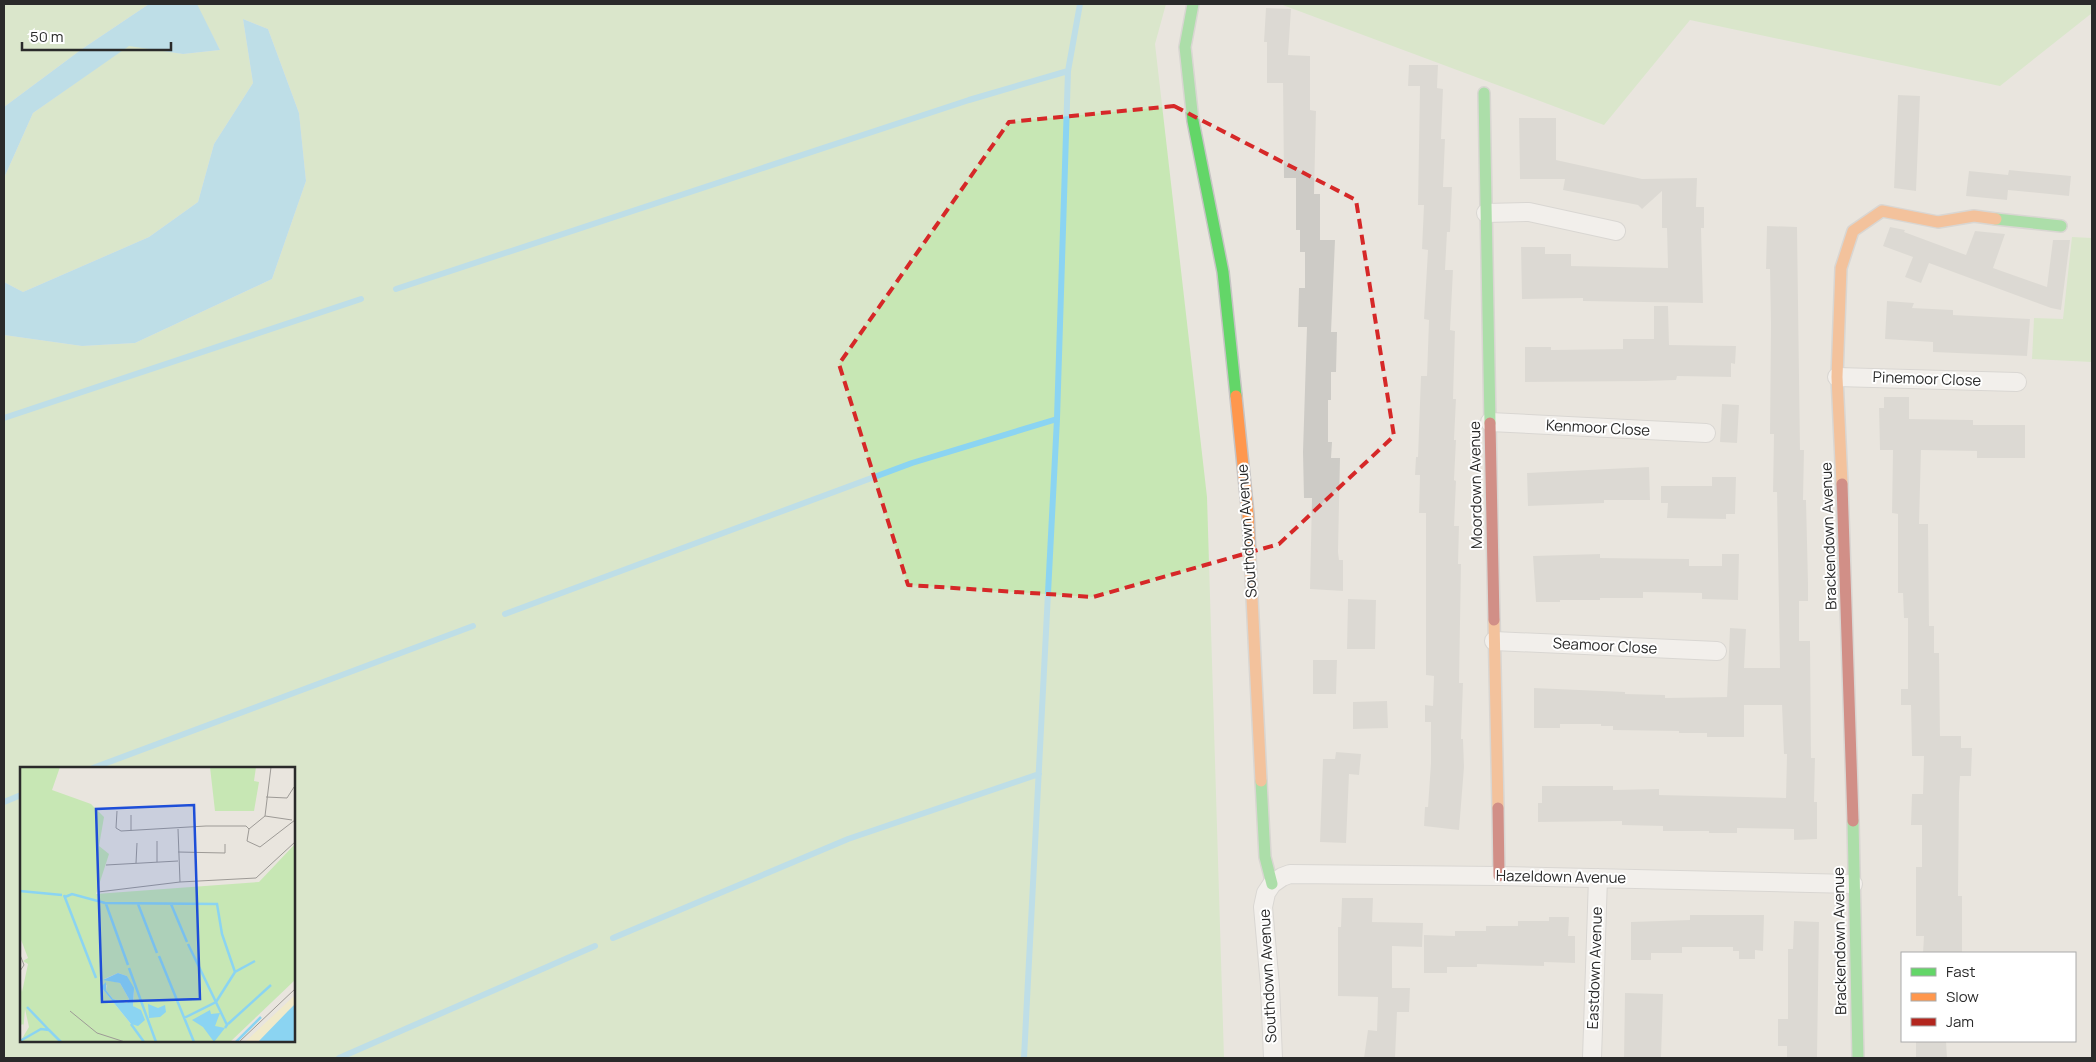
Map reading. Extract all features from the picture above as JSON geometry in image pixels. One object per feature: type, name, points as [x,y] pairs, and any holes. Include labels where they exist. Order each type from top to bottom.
[{"type":"street","name":"Southdown Avenue","points":[[1193,4],[1185,47],[1193,121],[1222,272],[1248,515],[1265,857],[1272,884],[1266,893],[1263,907],[1270,986],[1273,1058]]},
{"type":"street","name":"Moordown Avenue","points":[[1484,93],[1499,876]]},
{"type":"street","name":"Brackendown Avenue","points":[[1858,1058],[1853,884],[1851,705],[1837,377],[1842,268],[1853,231],[1882,211],[1938,222],[1974,216],[2061,226]]},
{"type":"street","points":[[1486,214],[1529,212],[1616,231]]},
{"type":"street","name":"Pinemoor Close","points":[[1837,377],[2017,382]]},
{"type":"street","name":"Kenmoor Close","points":[[1490,422],[1706,433]]},
{"type":"street","name":"Seamoor Close","points":[[1494,641],[1717,651]]},
{"type":"street","name":"Hazeldown Avenue","points":[[1272,884],[1290,874],[1499,876],[1853,884]]},
{"type":"street","name":"Eastdown Avenue","points":[[1592,1058],[1598,878]]},
{"type":"highlighted area","points":[[1174,106],[1356,200],[1394,436],[1279,544],[1093,597],[908,585],[839,364],[1009,122]]},
{"type":"green space","points":[[4,4],[149,4],[82,49],[4,107]]},
{"type":"green space","points":[[196,4],[1166,4],[1155,44],[1207,497],[1224,1058],[4,1058],[4,335],[82,346],[135,343],[272,279],[306,181],[299,113],[268,29],[243,19],[253,83],[214,144],[198,202],[149,237],[23,292],[4,282],[4,178],[33,113],[129,45],[183,54],[220,50]]},
{"type":"green space","points":[[1280,4],[2092,4],[2092,13],[2000,86],[1690,20],[1604,125]]},
{"type":"green space","points":[[2072,237],[2092,238],[2092,362],[2032,359],[2034,318],[2063,319]]},
{"type":"water","points":[[149,4],[197,4],[220,50],[183,54],[129,46],[33,113],[4,178],[4,107],[82,49]]},
{"type":"water","points":[[243,19],[268,29],[299,113],[306,181],[272,279],[135,343],[82,346],[4,335],[4,282],[23,292],[149,237],[198,202],[214,144],[253,83]]},
{"type":"building","points":[[1266,8],[1291,9],[1288,55],[1310,56],[1310,110],[1316,111],[1314,194],[1320,194],[1320,240],[1335,240],[1331,332],[1337,332],[1336,372],[1331,372],[1331,400],[1328,400],[1328,442],[1332,442],[1331,458],[1340,458],[1338,552],[1339,560],[1343,560],[1343,591],[1310,589],[1312,498],[1304,498],[1303,452],[1307,327],[1298,327],[1299,288],[1305,288],[1305,252],[1300,252],[1300,230],[1296,230],[1296,178],[1284,178],[1283,83],[1267,83],[1267,42],[1264,42]]},
{"type":"building","points":[[1409,65],[1438,65],[1437,88],[1443,89],[1441,139],[1445,139],[1443,187],[1452,187],[1450,232],[1447,232],[1445,270],[1453,270],[1450,330],[1455,331],[1453,399],[1456,399],[1454,480],[1456,481],[1454,526],[1459,526],[1458,564],[1461,564],[1459,683],[1463,683],[1461,739],[1463,739],[1464,767],[1459,830],[1424,826],[1425,807],[1428,807],[1431,763],[1431,722],[1425,722],[1425,705],[1433,706],[1434,676],[1426,675],[1426,513],[1419,513],[1420,475],[1415,475],[1416,457],[1418,457],[1421,376],[1427,376],[1429,320],[1424,319],[1428,250],[1422,249],[1424,205],[1418,205],[1420,86],[1408,86]]},
{"type":"building","points":[[1898,95],[1920,96],[1916,191],[1894,188]]},
{"type":"building","points":[[1519,118],[1556,118],[1556,160],[1642,179],[1697,178],[1696,207],[1704,207],[1704,228],[1701,228],[1703,303],[1583,301],[1583,298],[1522,299],[1521,247],[1545,247],[1545,254],[1571,254],[1571,266],[1668,268],[1667,228],[1662,228],[1662,191],[1642,209],[1638,205],[1563,190],[1565,179],[1520,179]]},
{"type":"building","points":[[2009,170],[2071,176],[2069,196],[2008,190],[2007,200],[1966,196],[1969,171],[2008,175]]},
{"type":"building","points":[[1767,226],[1797,227],[1800,450],[1804,450],[1803,500],[1806,500],[1808,582],[1808,601],[1799,601],[1799,641],[1810,641],[1811,758],[1815,758],[1814,802],[1817,802],[1817,839],[1794,840],[1794,829],[1737,828],[1737,833],[1709,833],[1709,831],[1663,831],[1663,826],[1622,825],[1622,821],[1538,822],[1538,803],[1542,803],[1542,786],[1613,786],[1613,790],[1659,789],[1659,795],[1786,798],[1787,754],[1784,754],[1782,705],[1744,705],[1744,737],[1707,737],[1707,733],[1679,733],[1679,731],[1613,730],[1613,726],[1601,726],[1601,724],[1560,724],[1560,728],[1534,728],[1534,688],[1665,695],[1665,698],[1727,697],[1730,628],[1746,629],[1744,668],[1780,668],[1777,492],[1773,492],[1774,434],[1770,434],[1771,324],[1770,269],[1766,269]]},
{"type":"building","points":[[1890,227],[1905,230],[1904,232],[1966,255],[1975,231],[2005,234],[1993,268],[2047,287],[2053,240],[2070,240],[2061,310],[1929,263],[1921,283],[1905,277],[1913,257],[1883,246]]},
{"type":"building","points":[[1887,301],[1914,303],[1912,308],[1953,310],[1953,315],[2030,319],[2027,356],[1933,352],[1933,342],[1885,339]]},
{"type":"building","points":[[1654,306],[1668,306],[1669,345],[1736,346],[1735,364],[1731,363],[1731,377],[1677,376],[1676,380],[1525,382],[1525,347],[1551,347],[1551,350],[1623,349],[1623,339],[1654,339]]},
{"type":"building","points":[[1884,397],[1909,397],[1909,419],[1973,420],[1973,425],[2025,425],[2025,458],[1977,458],[1977,451],[1921,450],[1919,524],[1928,524],[1929,626],[1934,626],[1934,653],[1939,653],[1940,736],[1961,736],[1961,748],[1972,748],[1971,776],[1960,776],[1959,793],[1958,896],[1962,896],[1962,952],[1923,952],[1924,936],[1916,936],[1916,867],[1922,867],[1922,825],[1911,825],[1912,794],[1923,794],[1924,756],[1912,756],[1911,705],[1901,705],[1901,689],[1908,689],[1908,618],[1904,618],[1903,593],[1898,593],[1898,514],[1892,513],[1893,450],[1880,450],[1879,408],[1884,408]]},
{"type":"building","points":[[1722,404],[1739,405],[1737,443],[1720,442]]},
{"type":"building","points":[[1649,467],[1650,500],[1604,500],[1604,503],[1528,506],[1527,473]]},
{"type":"building","points":[[1712,477],[1736,477],[1735,514],[1726,514],[1726,519],[1667,518],[1668,503],[1661,503],[1661,486],[1712,486]]},
{"type":"building","points":[[1600,554],[1600,558],[1689,559],[1689,566],[1722,566],[1722,554],[1739,554],[1738,600],[1702,599],[1702,593],[1643,592],[1643,598],[1600,598],[1600,600],[1536,602],[1533,556]]},
{"type":"building","points":[[1348,599],[1376,600],[1375,649],[1347,649]]},
{"type":"building","points":[[1313,660],[1337,660],[1336,694],[1313,694]]},
{"type":"building","points":[[1387,701],[1388,728],[1353,729],[1353,702]]},
{"type":"building","points":[[1336,752],[1361,754],[1359,775],[1349,774],[1346,843],[1320,842],[1323,759],[1335,759]]},
{"type":"building","points":[[1342,898],[1373,898],[1372,922],[1423,923],[1422,947],[1392,946],[1392,988],[1410,988],[1409,1012],[1397,1012],[1395,1058],[1364,1058],[1368,1030],[1377,1031],[1378,997],[1338,996],[1338,927],[1341,927]]},
{"type":"building","points":[[1690,915],[1764,915],[1763,951],[1755,950],[1755,959],[1739,959],[1739,951],[1733,951],[1733,947],[1682,947],[1682,953],[1651,953],[1651,960],[1631,960],[1631,922],[1690,920]]},
{"type":"building","points":[[1549,917],[1569,917],[1568,936],[1575,936],[1575,963],[1544,962],[1544,966],[1477,964],[1477,967],[1447,967],[1447,973],[1424,973],[1424,935],[1455,936],[1455,931],[1486,931],[1486,926],[1518,926],[1518,921],[1549,921]]},
{"type":"building","points":[[1794,921],[1819,922],[1817,1058],[1787,1058],[1787,1046],[1778,1046],[1778,1019],[1788,1019],[1788,949],[1793,949]]},
{"type":"building","points":[[1625,993],[1663,994],[1661,1058],[1624,1058]]},
{"type":"building","points":[[1916,1042],[1946,1042],[1947,1058],[1916,1058]]},
{"type":"waterway","points":[[1024,1058],[1057,419],[1068,71],[1080,4]]},
{"type":"waterway","points":[[396,289],[969,100],[1068,71]]},
{"type":"waterway","points":[[4,418],[361,299]]},
{"type":"waterway","points":[[505,614],[912,463],[1057,419]]},
{"type":"waterway","points":[[96,767],[473,626]]},
{"type":"waterway","points":[[613,938],[848,839],[1039,774]]},
{"type":"waterway","points":[[4,802],[20,795]]},
{"type":"waterway","points":[[339,1058],[595,946]]},
{"type":"traffic: fast","points":[[1193,4],[1185,47],[1193,121],[1223,272],[1236,396]]},
{"type":"traffic: fast","points":[[1484,93],[1490,423]]},
{"type":"traffic: fast","points":[[1996,219],[2061,226]]},
{"type":"traffic: fast","points":[[1261,781],[1265,857],[1272,884]]},
{"type":"traffic: fast","points":[[1853,821],[1858,1058]]},
{"type":"traffic: slow","points":[[1842,484],[1837,377],[1841,268],[1853,231],[1882,211],[1938,222],[1974,216],[1996,219]]},
{"type":"traffic: slow","points":[[1236,396],[1248,515],[1261,781]]},
{"type":"traffic: slow","points":[[1494,620],[1498,808]]},
{"type":"traffic: jam","points":[[1490,423],[1494,620]]},
{"type":"traffic: jam","points":[[1842,484],[1853,821]]},
{"type":"traffic: jam","points":[[1498,808],[1499,876]]}]
